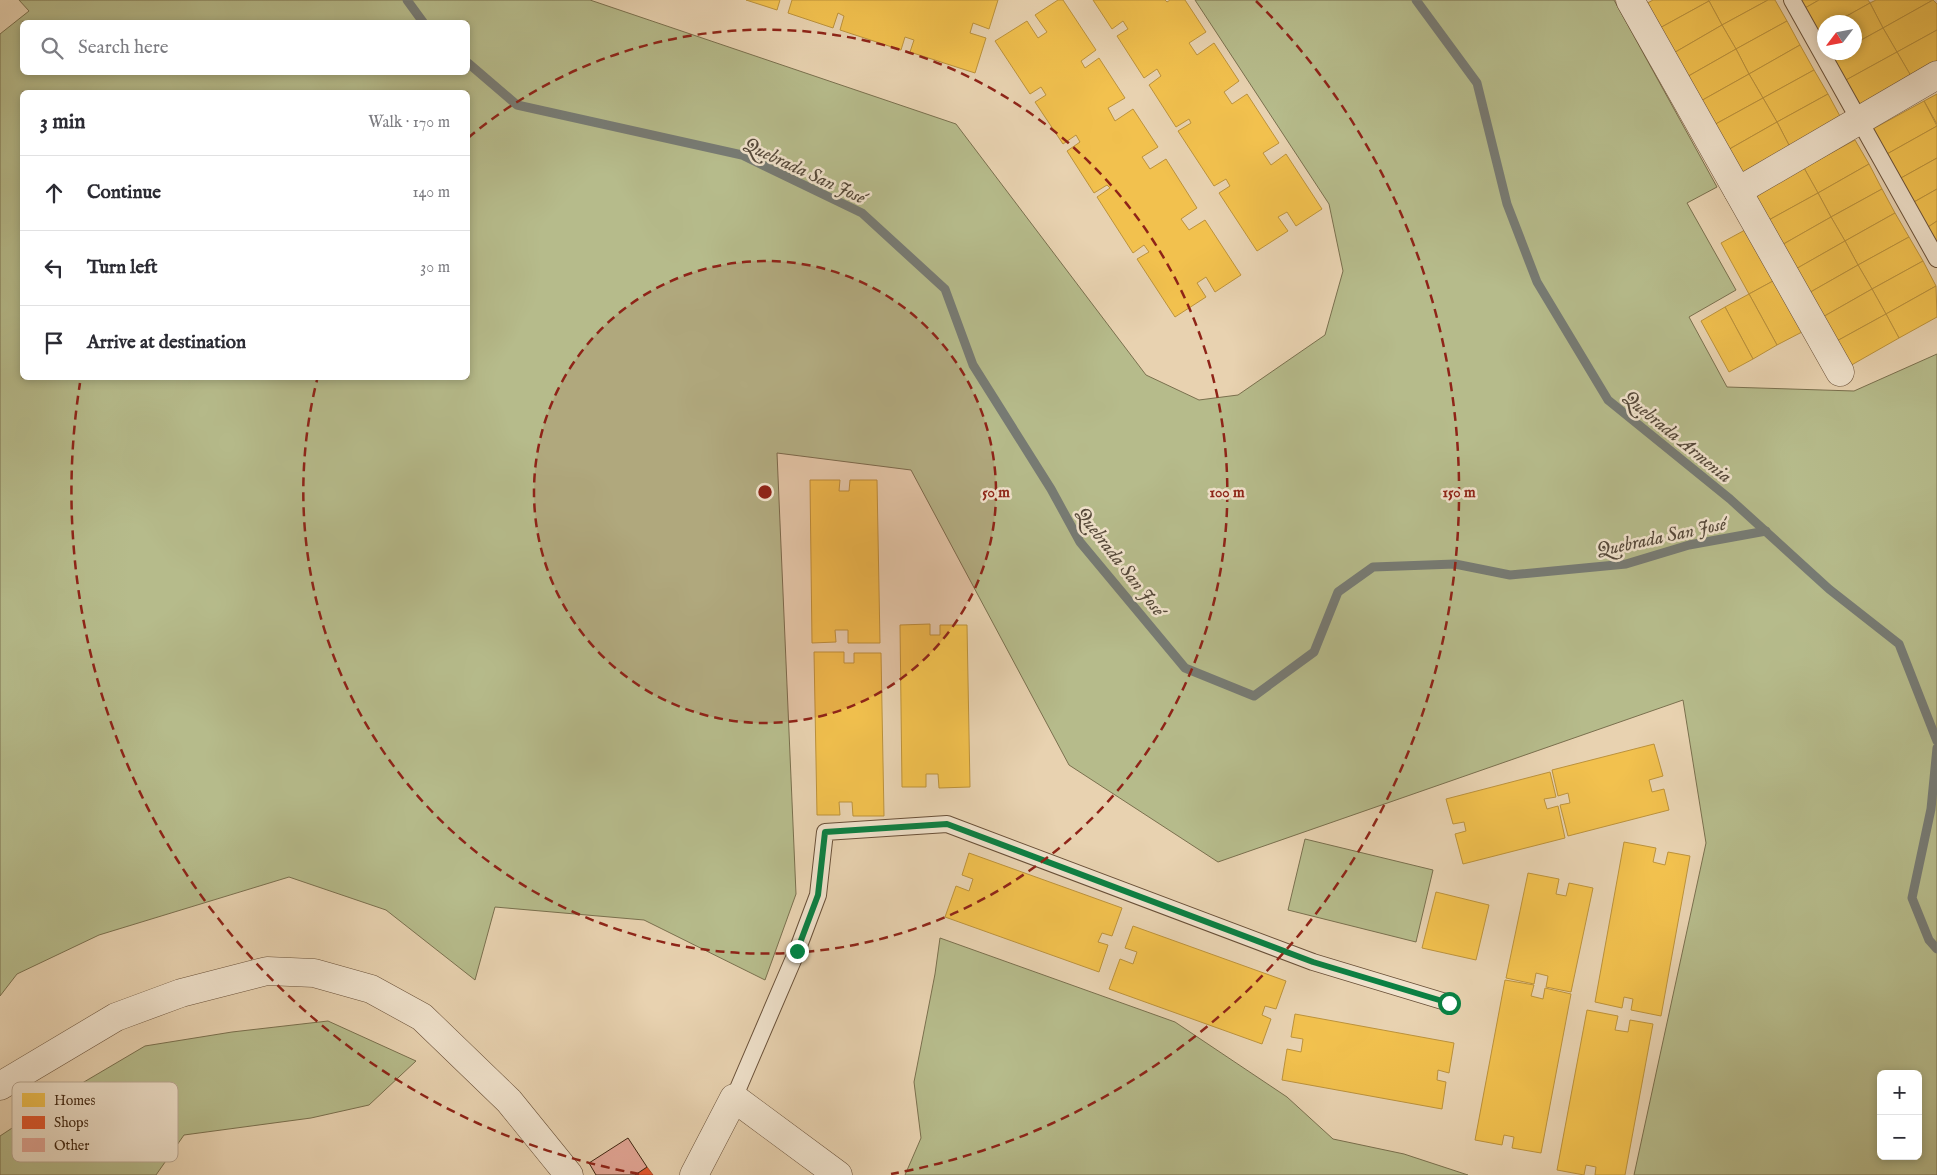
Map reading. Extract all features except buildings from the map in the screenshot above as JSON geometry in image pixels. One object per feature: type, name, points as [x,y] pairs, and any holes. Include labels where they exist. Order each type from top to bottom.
[{"type":"street","points":[[1630,0],[1840,372]]},
{"type":"street","points":[[1738,191],[1937,74]]},
{"type":"street","points":[[0,1086],[116,1017],[181,993],[266,971],[314,973],[371,989],[422,1017],[509,1101],[569,1175]]},
{"type":"street","points":[[694,1175],[734,1098],[838,1175]]},
{"type":"lane","points":[[1792,0],[1937,259]]},
{"type":"lane","points":[[734,1098],[797,951],[818,895],[825,832],[947,824],[1313,962],[1449,1003]]},
{"type":"green space","points":[[19,0],[590,0],[956,124],[1146,375],[1199,400],[1238,395],[1325,335],[1343,271],[1329,204],[1195,0],[1614,0],[1717,187],[1687,203],[1736,290],[1689,317],[1727,387],[1854,391],[1937,354],[1937,1175],[1634,1175],[1706,843],[1683,700],[1218,862],[1069,765],[911,470],[777,453],[796,894],[765,980],[644,920],[495,907],[475,980],[386,910],[289,877],[99,935],[17,974],[0,996],[0,34],[29,11]]},
{"type":"green space","points":[[1305,839],[1433,870],[1416,942],[1288,910]]},
{"type":"green space","points":[[940,938],[1175,1022],[1287,1097],[1333,1139],[1404,1154],[1468,1175],[905,1175],[921,1138],[914,1082]]},
{"type":"green space","points":[[328,1021],[416,1061],[369,1105],[311,1118],[184,1135],[178,1144],[178,1082],[84,1082],[145,1046],[232,1032]]},
{"type":"green space","points":[[12,1128],[12,1162],[165,1162],[156,1175],[0,1175],[0,1136]]},
{"type":"waterway","name":"Quebrada San José","points":[[407,0],[422,20]]},
{"type":"waterway","name":"Quebrada Armenia","points":[[1416,0],[1477,83],[1507,204],[1537,282],[1608,400],[1730,499],[1829,589],[1899,644],[1937,741]]},
{"type":"waterway","name":"Quebrada San José","points":[[470,65],[517,105],[742,155],[862,213],[945,289],[973,365],[1051,489],[1080,542],[1185,668],[1254,696],[1314,652],[1338,592],[1373,567],[1455,564],[1510,575],[1626,564],[1689,545],[1766,531]]},
{"type":"waterway","name":"Quebrada Armenia","points":[[1937,748],[1931,809],[1912,898],[1929,940],[1937,949]]},
{"type":"route","points":[[797,951],[818,895],[825,832],[947,824],[1313,962],[1449,1003]]}]
